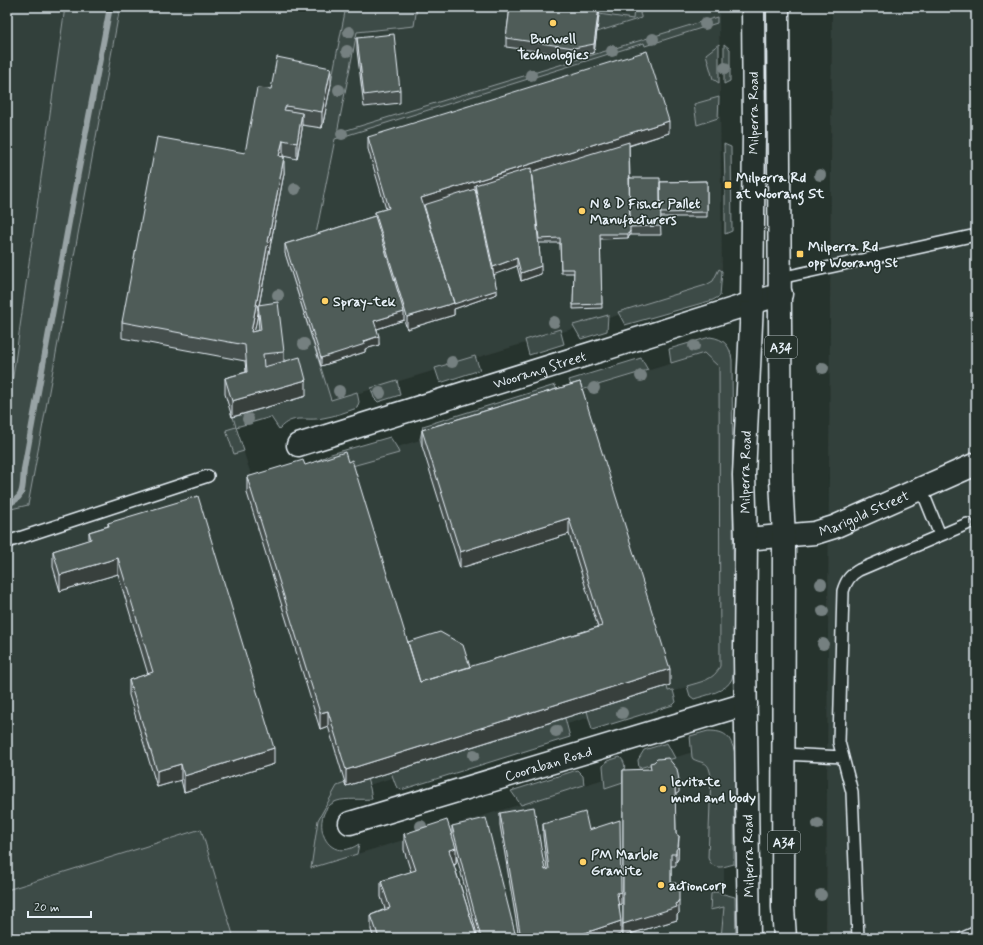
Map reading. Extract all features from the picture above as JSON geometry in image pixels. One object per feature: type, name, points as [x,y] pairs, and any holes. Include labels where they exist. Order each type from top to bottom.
[{"type":"main road","name":"Milperra Road","points":[[749,938],[746,704],[746,539],[744,475],[752,303],[754,134],[753,7]]},
{"type":"main road","name":"Milperra Road","points":[[778,7],[781,286],[781,480],[784,536],[783,907],[785,938]]},
{"type":"main road","name":"Woorang Street","points":[[298,444],[752,303],[781,286]]},
{"type":"main road","name":"Marigold Street","points":[[746,539],[815,532],[834,527],[976,464]]},
{"type":"main road","name":"Cooraban Road","points":[[350,823],[746,704]]},
{"type":"lane","points":[[781,286],[976,235]]},
{"type":"lane","points":[[7,542],[208,476]]},
{"type":"lane","points":[[921,488],[940,535]]},
{"type":"lane","points":[[858,938],[852,792],[839,742],[843,591],[846,582],[852,574],[859,570],[967,524]]},
{"type":"lane","points":[[784,754],[843,757]]},
{"type":"lane","points":[[963,938],[976,932]]},
{"type":"shaded area","points":[[7,7],[719,7],[722,271],[719,279],[685,295],[333,401],[331,400],[236,428],[256,490],[699,355],[707,354],[720,365],[724,614],[719,676],[340,794],[337,786],[318,820],[311,868],[696,751],[714,750],[724,867],[724,906],[721,938],[234,938],[201,829],[7,890]]},
{"type":"shaded area","points":[[65,7],[120,7],[28,505],[7,510],[7,419]]},
{"type":"shaded area","points":[[346,7],[417,7],[414,26],[357,32],[337,133],[717,17],[717,23],[645,46],[644,43],[335,139],[314,244],[285,253],[331,400],[357,392],[359,402],[357,408],[323,418],[289,421],[279,429],[271,417],[236,427],[233,417],[306,396],[261,346],[251,348],[284,173],[279,172],[283,156],[297,158],[302,129],[286,122],[322,128]]},
{"type":"shaded area","points":[[634,7],[642,7],[640,14],[641,18],[597,32],[599,14],[633,19]]},
{"type":"shaded area","points":[[832,7],[976,7],[976,938],[826,938]]},
{"type":"shaded area","points":[[719,44],[719,83],[713,79],[706,54]]},
{"type":"shaded area","points":[[724,44],[730,49],[730,81],[724,84]]},
{"type":"shaded area","points":[[719,97],[718,118],[697,125],[694,104]]},
{"type":"shaded area","points":[[724,144],[731,147],[732,231],[725,234],[725,188],[729,188],[729,183],[725,183]]},
{"type":"shaded area","points":[[719,269],[722,271],[720,296],[713,300],[625,325],[618,312],[706,285],[713,281]]},
{"type":"shaded area","points":[[608,315],[607,331],[581,339],[573,325]]},
{"type":"shaded area","points":[[560,329],[564,344],[529,355],[525,340]]},
{"type":"shaded area","points":[[710,337],[719,339],[726,344],[730,351],[732,360],[734,669],[732,679],[721,690],[694,699],[690,696],[687,686],[702,682],[711,677],[718,671],[720,666],[719,367],[704,353],[671,363],[669,349]]},
{"type":"shaded area","points":[[475,356],[480,370],[440,383],[435,368]]},
{"type":"shaded area","points":[[641,358],[648,370],[578,391],[576,399],[569,380]]},
{"type":"shaded area","points":[[397,380],[400,395],[378,402],[374,398],[371,388]]},
{"type":"shaded area","points":[[555,385],[561,404],[422,446],[420,439],[423,426]]},
{"type":"shaded area","points":[[236,427],[244,451],[234,454],[226,430]]},
{"type":"shaded area","points":[[390,437],[399,453],[345,468],[308,465],[331,454]]},
{"type":"shaded area","points":[[667,686],[668,691],[673,690],[676,702],[673,705],[592,730],[587,711]]},
{"type":"shaded area","points":[[565,718],[570,737],[401,790],[396,786],[391,772]]},
{"type":"shaded area","points":[[708,731],[723,733],[731,742],[735,753],[734,864],[722,867],[713,865],[708,858],[711,776],[709,767],[693,759],[692,757],[690,736]]},
{"type":"shaded area","points":[[667,743],[675,758],[639,768],[638,760],[644,750]]},
{"type":"shaded area","points":[[620,757],[625,766],[623,782],[605,788],[603,766],[607,761]]},
{"type":"shaded area","points":[[577,770],[583,776],[584,785],[521,805],[511,791]]},
{"type":"shaded area","points":[[367,779],[372,799],[337,801],[328,807],[323,815],[322,825],[324,835],[329,844],[336,849],[347,849],[359,844],[357,854],[311,868],[318,820],[337,786]]},
{"type":"shaded area","points":[[201,829],[234,938],[7,938],[7,890]]},
{"type":"shaded area","points":[[714,892],[735,897],[736,938],[721,938],[724,907],[710,910],[711,894]]},
{"type":"building","name":"Burwell Technologies","points":[[510,7],[599,7],[594,44],[574,48],[506,38]]},
{"type":"building","points":[[394,34],[400,90],[364,95],[357,38]]},
{"type":"building","points":[[647,51],[669,121],[421,198],[454,303],[407,317],[375,212],[389,208],[368,137]]},
{"type":"building","points":[[277,57],[331,68],[322,112],[286,106],[284,110],[302,113],[297,143],[283,140],[279,156],[284,157],[251,332],[261,330],[258,305],[278,302],[284,352],[263,354],[264,367],[300,357],[306,380],[232,401],[225,378],[247,372],[245,345],[122,322],[157,137],[245,153],[257,88],[271,89]]},
{"type":"building","name":"N & D Fisher Pallet Manufacturers","points":[[629,142],[630,231],[628,234],[600,234],[602,304],[573,305],[574,269],[561,269],[560,238],[539,239],[531,172]]},
{"type":"building","points":[[531,168],[541,266],[521,273],[517,258],[493,267],[475,185]]},
{"type":"building","points":[[629,178],[660,178],[661,226],[630,227]]},
{"type":"building","points":[[707,181],[707,212],[660,213],[660,182]]},
{"type":"building","points":[[475,189],[497,290],[454,304],[424,205]]},
{"type":"building","points":[[375,216],[404,312],[374,321],[379,336],[364,341],[365,344],[321,358],[285,244]]},
{"type":"building","points":[[580,382],[670,669],[346,770],[328,711],[320,713],[247,477],[303,460],[305,465],[345,452],[348,462],[352,460],[420,682],[602,626],[569,518],[460,552],[422,430]]},
{"type":"building","points":[[198,496],[274,748],[184,776],[181,764],[157,771],[129,680],[153,672],[118,558],[60,575],[53,551],[91,539],[89,532],[109,526],[108,523]]},
{"type":"building","points":[[440,632],[463,645],[470,667],[420,682],[408,642]]},
{"type":"building","points":[[668,758],[677,769],[679,780],[675,783],[676,834],[679,836],[676,854],[671,854],[671,883],[676,883],[676,887],[679,891],[679,900],[676,904],[677,907],[623,924],[623,770],[651,769],[650,763],[657,759]]},
{"type":"building","points":[[534,807],[545,870],[549,869],[543,824],[585,812],[589,830],[620,820],[621,892],[617,893],[621,921],[570,938],[521,938],[500,813]]},
{"type":"building","points":[[486,818],[515,933],[497,938],[481,938],[452,826]]},
{"type":"building","points":[[447,820],[456,848],[449,850],[477,938],[379,938],[371,915],[390,908],[381,881],[416,870],[404,834]]},
{"type":"waterway","points":[[7,504],[17,498],[22,491],[24,469],[110,7]]},
{"type":"place","name":"Burwell Technologies","points":[[553,23]]},
{"type":"place","name":"Milperra Rd at Woorang St","points":[[728,185]]},
{"type":"place","name":"N & D Fisher Pallet Manufacturers","points":[[582,211]]},
{"type":"place","name":"Milperra Rd opp Woorang St","points":[[800,254]]},
{"type":"place","name":"Spray-tek","points":[[325,301]]},
{"type":"place","name":"levitate mind and body","points":[[663,789]]},
{"type":"place","name":"PM Marble Granite","points":[[583,862]]},
{"type":"place","name":"actioncorp","points":[[661,885]]}]
